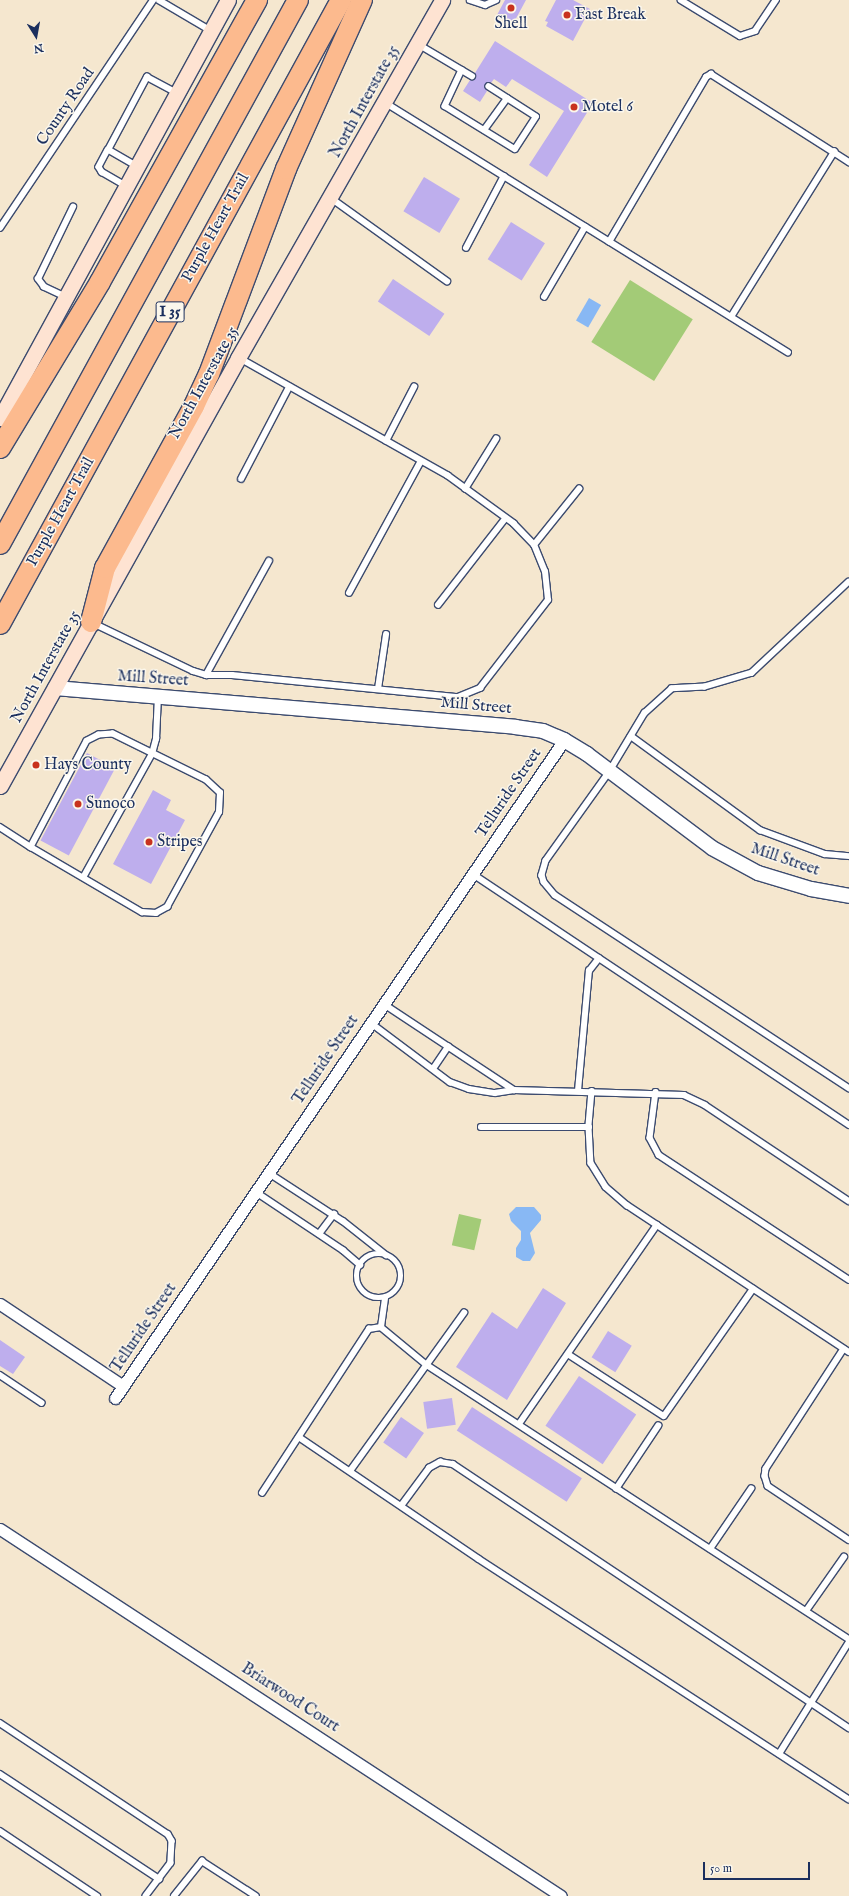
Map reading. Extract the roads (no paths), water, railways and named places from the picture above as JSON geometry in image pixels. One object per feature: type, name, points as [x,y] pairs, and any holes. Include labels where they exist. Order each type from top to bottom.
[{"type":"highway","points":[[0,448],[96,289],[257,0]]},
{"type":"highway","name":"I 35","points":[[0,544],[298,0]]},
{"type":"highway","name":"Purple Heart Trail","points":[[0,624],[341,0]]},
{"type":"highway","points":[[91,622],[105,568],[194,406],[209,374],[286,169],[362,0]]},
{"type":"main road","points":[[0,418],[228,0]]},
{"type":"main road","name":"North Interstate 35","points":[[0,786],[238,358],[386,103],[442,0]]},
{"type":"street","name":"Mill Street","points":[[55,688],[515,727],[542,731],[564,740],[587,754],[609,773],[712,848],[758,873],[811,889],[849,896]]},
{"type":"street","name":"Telluride Street","points":[[115,1398],[564,740]]},
{"type":"street","points":[[0,1304],[123,1386]]},
{"type":"street","name":"Briarwood Court","points":[[0,1529],[561,1896]]},
{"type":"lane","name":"County Road","points":[[0,228],[153,0]]},
{"type":"lane","points":[[159,0],[212,31]]},
{"type":"lane","points":[[470,0],[485,5],[496,0]]},
{"type":"lane","points":[[681,0],[740,36],[755,31],[776,0]]},
{"type":"lane","points":[[418,44],[472,76]]},
{"type":"lane","points":[[462,70],[445,106],[515,148],[536,116],[489,87]]},
{"type":"lane","points":[[609,242],[706,77],[711,74],[849,162]]},
{"type":"lane","points":[[126,186],[102,172],[99,166],[147,77],[177,93]]},
{"type":"lane","points":[[484,130],[507,98]]},
{"type":"lane","points":[[386,103],[788,352]]},
{"type":"lane","points":[[108,150],[137,166]]},
{"type":"lane","points":[[731,317],[834,152]]},
{"type":"lane","points":[[466,248],[504,176]]},
{"type":"lane","points":[[331,197],[447,281]]},
{"type":"lane","points":[[65,298],[44,287],[38,280],[73,207]]},
{"type":"lane","points":[[544,297],[585,227]]},
{"type":"lane","points":[[91,622],[193,671],[206,675],[232,675],[458,697],[480,688],[548,600],[546,572],[534,546],[526,535],[465,489],[421,461],[238,358]]},
{"type":"lane","points":[[242,479],[289,387]]},
{"type":"lane","points":[[386,441],[414,387]]},
{"type":"lane","points":[[465,489],[496,439]]},
{"type":"lane","points":[[349,593],[421,461]]},
{"type":"lane","points":[[534,546],[578,489]]},
{"type":"lane","points":[[438,605],[505,519]]},
{"type":"lane","points":[[206,675],[269,561]]},
{"type":"lane","points":[[849,582],[752,673],[705,687],[672,689],[645,713],[609,773],[546,861],[542,875],[549,891],[849,1088]]},
{"type":"lane","points":[[378,690],[386,635]]},
{"type":"lane","points":[[84,876],[152,754],[156,739],[159,696]]},
{"type":"lane","points":[[0,827],[31,847],[84,876],[142,912],[156,913],[167,907],[219,812],[220,793],[206,780],[113,734],[99,735],[87,741],[31,847]]},
{"type":"lane","points":[[631,736],[760,830],[825,854],[849,856]]},
{"type":"lane","points":[[473,874],[849,1126]]},
{"type":"lane","points":[[578,1091],[589,971],[599,958]]},
{"type":"lane","points":[[384,1004],[514,1090]]},
{"type":"lane","points":[[371,1023],[450,1082],[469,1089],[494,1093],[514,1090],[656,1092],[684,1095],[705,1104],[849,1201]]},
{"type":"lane","points":[[433,1070],[448,1047]]},
{"type":"lane","points":[[592,1091],[589,1127],[591,1163],[606,1187],[627,1205],[847,1350],[766,1469],[765,1476],[768,1486],[849,1540]]},
{"type":"lane","points":[[656,1092],[650,1138],[659,1155],[849,1280]]},
{"type":"lane","points":[[481,1127],[589,1127]]},
{"type":"lane","points":[[269,1173],[334,1214],[399,1265],[402,1277],[398,1288],[385,1298],[377,1299],[362,1290],[357,1274],[360,1265],[371,1256],[386,1255]]},
{"type":"lane","points":[[256,1192],[343,1250],[360,1265]]},
{"type":"lane","points":[[319,1234],[334,1214]]},
{"type":"lane","points":[[519,1424],[657,1225]]},
{"type":"lane","points":[[568,1354],[664,1416],[753,1289]]},
{"type":"lane","points":[[380,1327],[385,1298]]},
{"type":"lane","points":[[350,1471],[464,1313]]},
{"type":"lane","points":[[262,1493],[369,1329],[380,1327],[426,1365],[806,1611],[849,1641],[779,1754]]},
{"type":"lane","points":[[0,1375],[42,1403]]},
{"type":"lane","points":[[616,1489],[658,1426]]},
{"type":"lane","points":[[299,1437],[849,1799]]},
{"type":"lane","points":[[402,1506],[429,1468],[440,1462],[453,1464],[849,1728]]},
{"type":"lane","points":[[710,1549],[751,1489]]},
{"type":"lane","points":[[806,1611],[844,1556]]},
{"type":"lane","points":[[0,1723],[168,1834],[172,1840],[171,1863],[146,1896]]},
{"type":"lane","points":[[0,1774],[159,1879]]},
{"type":"lane","points":[[0,1831],[97,1896]]},
{"type":"lane","points":[[174,1896],[202,1861],[256,1896]]},
{"type":"water","points":[[589,298],[601,305],[588,328],[576,321]]},
{"type":"water","points":[[516,1207],[534,1207],[541,1215],[541,1220],[530,1233],[535,1253],[530,1261],[523,1261],[516,1257],[516,1248],[521,1240],[521,1231],[511,1221],[509,1214]]},
{"type":"place","name":"Shell","points":[[511,8]]},
{"type":"place","name":"Fast Break","points":[[567,15]]},
{"type":"place","name":"Motel 6","points":[[574,107]]},
{"type":"place","name":"Hays County","points":[[36,765]]},
{"type":"place","name":"Sunoco","points":[[78,804]]},
{"type":"place","name":"Stripes","points":[[149,842]]}]
